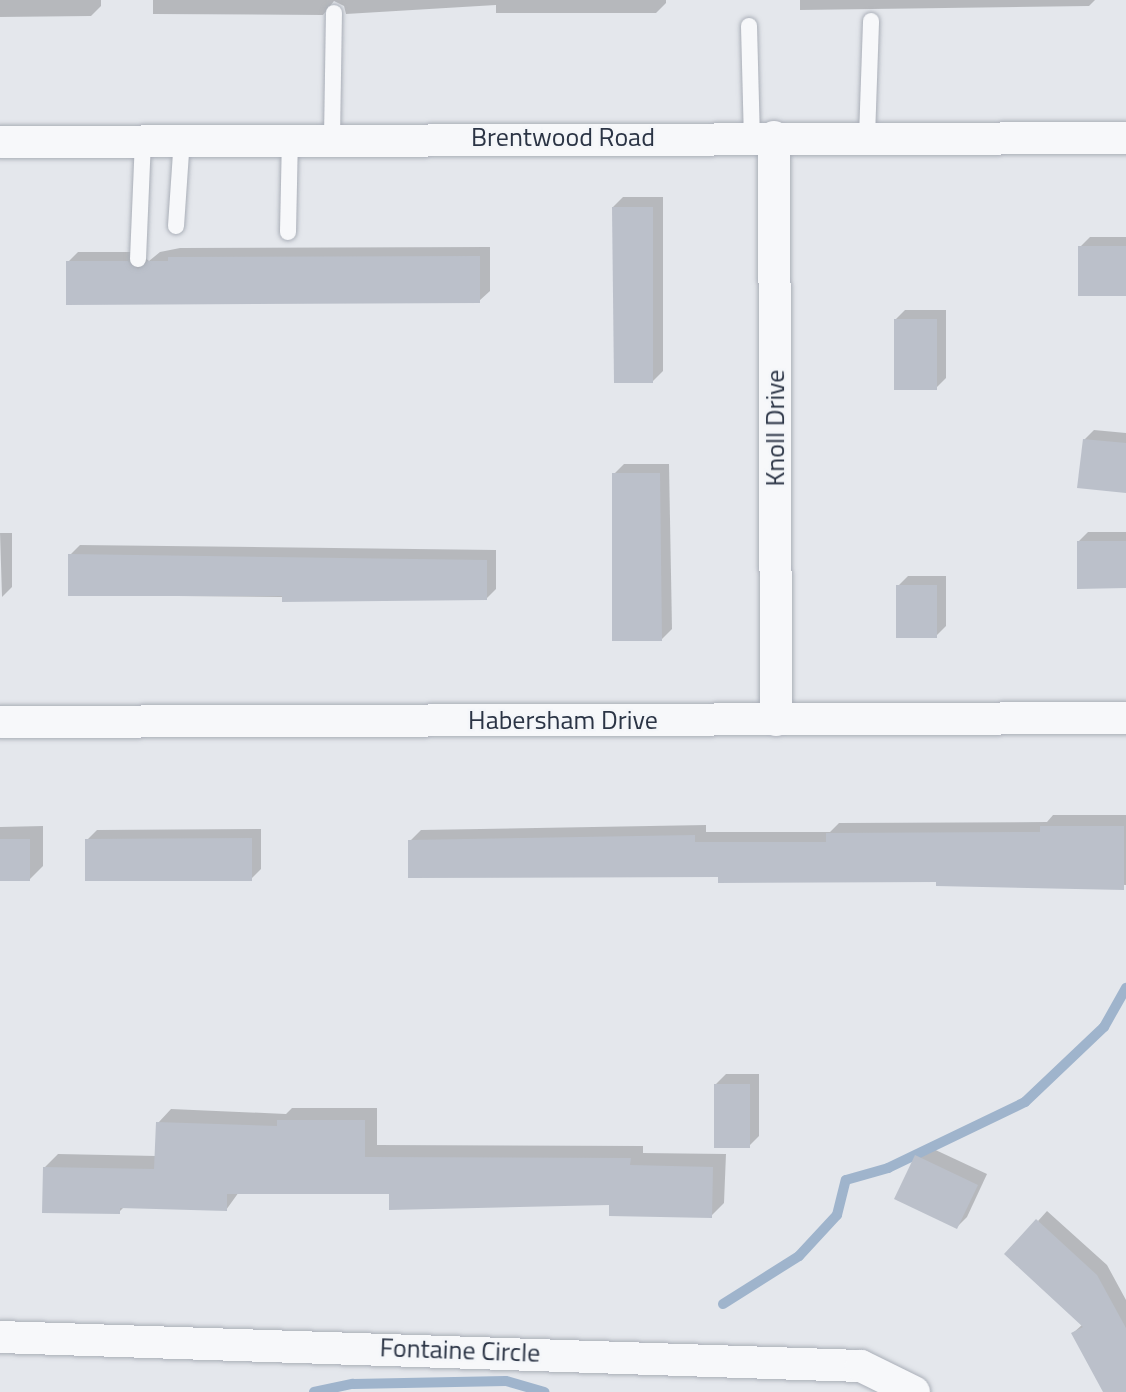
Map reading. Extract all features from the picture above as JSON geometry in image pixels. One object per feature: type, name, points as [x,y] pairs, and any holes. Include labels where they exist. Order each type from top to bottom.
[{"type":"street","name":"Knoll Drive","points":[[763,137],[776,720]]},
{"type":"street","name":"Brentwood Road","points":[[0,142],[290,138],[1126,138]]},
{"type":"street","name":"Habersham Drive","points":[[0,722],[1126,718]]},
{"type":"street","name":"Fontaine Circle","points":[[0,1336],[861,1366],[914,1392]]},
{"type":"lane","points":[[332,138],[334,13]]},
{"type":"lane","points":[[867,137],[871,21]]},
{"type":"lane","points":[[750,26],[763,137]]},
{"type":"lane","points":[[288,232],[290,138]]},
{"type":"lane","points":[[176,226],[182,139]]},
{"type":"lane","points":[[138,260],[143,140]]},
{"type":"building","points":[[612,207],[653,207],[653,383],[614,383]]},
{"type":"building","points":[[1078,246],[1126,246],[1126,296],[1078,296]]},
{"type":"building","points":[[480,256],[480,303],[66,305],[66,261],[128,261],[138,269],[148,261],[168,261],[168,257]]},
{"type":"building","points":[[894,319],[937,319],[937,390],[894,390]]},
{"type":"building","points":[[1083,439],[1126,443],[1126,493],[1077,488]]},
{"type":"building","points":[[612,473],[660,473],[662,641],[612,641]]},
{"type":"building","points":[[1077,541],[1126,541],[1126,588],[1077,589]]},
{"type":"building","points":[[68,554],[487,560],[487,600],[282,602],[282,596],[68,596]]},
{"type":"building","points":[[896,585],[937,585],[937,638],[896,638]]},
{"type":"building","points":[[1040,826],[1124,826],[1124,890],[936,886],[936,882],[718,883],[718,877],[408,878],[408,840],[695,835],[695,842],[826,842],[826,833],[1040,832]]},
{"type":"building","points":[[252,838],[252,881],[85,881],[85,839]]},
{"type":"building","points":[[0,839],[30,839],[30,881],[0,881]]},
{"type":"building","points":[[714,1084],[750,1084],[750,1148],[714,1148]]},
{"type":"building","points":[[277,1120],[365,1120],[365,1157],[631,1158],[630,1165],[713,1167],[712,1218],[609,1216],[609,1205],[389,1210],[389,1194],[227,1194],[227,1211],[120,1208],[120,1214],[42,1213],[43,1167],[154,1169],[156,1122],[277,1126]]},
{"type":"building","points":[[915,1155],[978,1185],[957,1229],[894,1199]]},
{"type":"building","points":[[1036,1219],[1097,1275],[1126,1328],[1126,1392],[1103,1392],[1071,1333],[1083,1327],[1004,1254]]},
{"type":"waterway","points":[[723,1304],[799,1256],[837,1215],[846,1180],[888,1168],[1025,1102],[1104,1027],[1126,988]]},
{"type":"waterway","points":[[314,1392],[353,1384],[506,1381],[544,1392]]}]
